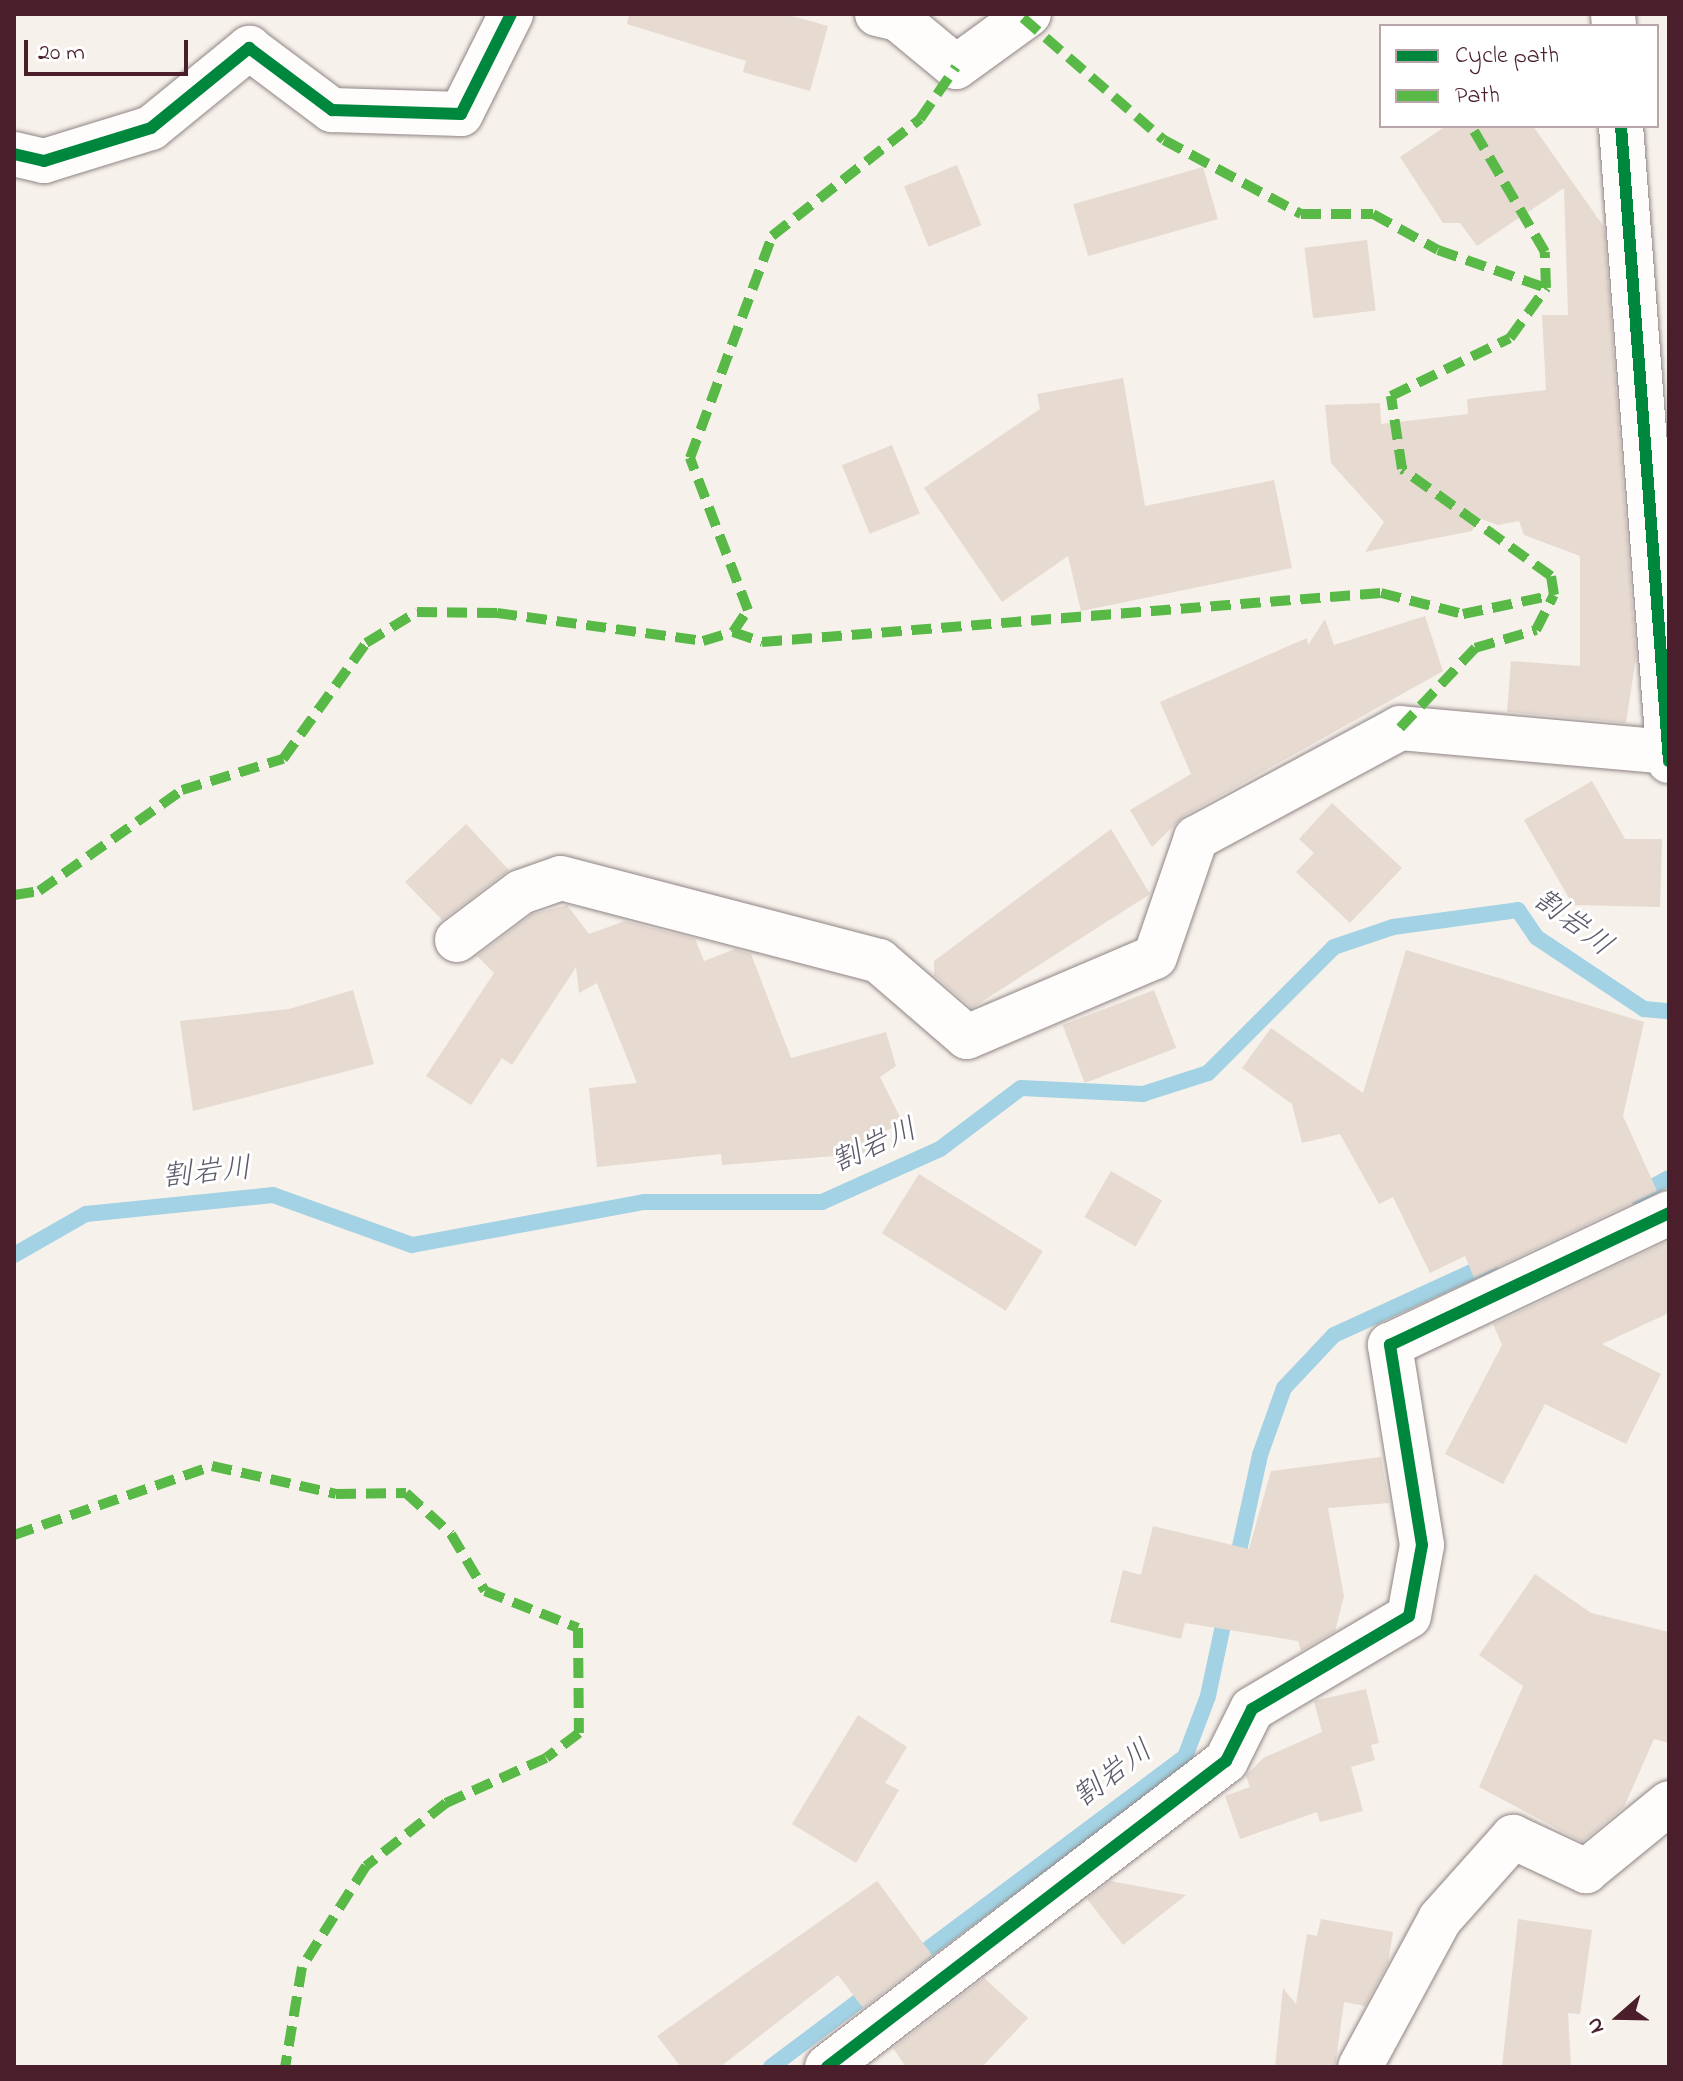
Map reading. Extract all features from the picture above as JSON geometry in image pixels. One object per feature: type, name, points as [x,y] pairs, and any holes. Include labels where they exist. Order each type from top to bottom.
[{"type":"street","points":[[14,154],[44,161],[151,128],[249,48],[332,110],[461,114],[511,14]]},
{"type":"street","points":[[877,14],[898,19],[956,67],[1029,14]]},
{"type":"street","points":[[1621,128],[1669,761]]},
{"type":"street","points":[[457,940],[521,892],[561,878],[879,961],[967,1037],[1155,957],[1196,838],[1400,728],[1668,752]]},
{"type":"street","points":[[827,2067],[1226,1761],[1252,1709],[1409,1616],[1422,1545],[1390,1345],[1669,1213]]},
{"type":"street","points":[[1360,2067],[1440,1919],[1513,1837],[1586,1871],[1669,1803]]},
{"type":"building","points":[[629,14],[785,14],[828,26],[810,91],[743,72],[746,61],[627,24]]},
{"type":"building","points":[[1443,128],[1534,128],[1604,227],[1636,657],[1626,723],[1507,712],[1511,661],[1580,666],[1580,556],[1524,535],[1519,521],[1498,525],[1479,518],[1472,531],[1365,552],[1384,522],[1331,463],[1325,405],[1380,403],[1381,424],[1468,414],[1467,399],[1546,390],[1542,315],[1568,315],[1564,188],[1477,246],[1460,223],[1443,223],[1400,157]]},
{"type":"building","points":[[957,165],[981,225],[928,247],[904,186]]},
{"type":"building","points":[[1203,167],[1218,219],[1088,256],[1073,204]]},
{"type":"building","points":[[1367,240],[1376,310],[1313,318],[1304,248]]},
{"type":"building","points":[[1123,378],[1145,506],[1274,480],[1292,568],[1081,611],[1068,556],[1002,602],[924,488],[1040,409],[1037,394]]},
{"type":"building","points":[[892,445],[920,514],[870,534],[842,465]]},
{"type":"building","points":[[1425,616],[1443,671],[1184,816],[1152,847],[1130,810],[1191,774],[1160,702],[1307,638],[1308,645],[1325,619],[1334,645]]},
{"type":"building","points":[[1592,781],[1625,839],[1662,839],[1660,907],[1573,905],[1524,820]]},
{"type":"building","points":[[1332,803],[1402,868],[1350,923],[1296,872],[1314,853],[1299,839]]},
{"type":"building","points":[[466,824],[509,870],[442,920],[405,882]]},
{"type":"building","points":[[1111,829],[1150,894],[972,1008],[934,975],[934,961]]},
{"type":"building","points":[[567,905],[589,934],[625,921],[695,939],[704,961],[735,949],[751,954],[791,1058],[886,1032],[896,1066],[880,1077],[904,1125],[862,1137],[884,1152],[722,1165],[721,1154],[597,1167],[589,1088],[637,1083],[597,983],[579,993],[576,967],[512,1065],[502,1058],[471,1105],[426,1076],[494,973],[477,956],[533,914]]},
{"type":"building","points":[[1406,950],[1644,1022],[1623,1116],[1657,1191],[1474,1278],[1465,1256],[1430,1273],[1393,1197],[1379,1204],[1340,1134],[1302,1143],[1292,1104],[1242,1068],[1271,1028],[1363,1093]]},
{"type":"building","points":[[353,990],[374,1064],[193,1111],[180,1021],[289,1009]]},
{"type":"building","points":[[1154,990],[1176,1048],[1085,1083],[1063,1025]]},
{"type":"building","points":[[1111,1171],[1162,1200],[1136,1246],[1084,1217]]},
{"type":"building","points":[[919,1174],[1043,1251],[1006,1311],[882,1233]]},
{"type":"building","points":[[1669,1241],[1669,1313],[1602,1344],[1661,1374],[1626,1444],[1545,1404],[1503,1484],[1445,1454],[1502,1345],[1493,1324]]},
{"type":"building","points":[[1381,1457],[1389,1503],[1328,1508],[1344,1596],[1335,1631],[1301,1651],[1298,1641],[1185,1623],[1181,1639],[1110,1622],[1123,1570],[1141,1575],[1153,1526],[1249,1549],[1271,1471]]},
{"type":"building","points":[[1535,1574],[1591,1613],[1669,1632],[1669,1743],[1654,1739],[1624,1807],[1582,1842],[1479,1787],[1523,1686],[1479,1655]]},
{"type":"building","points":[[1366,1689],[1379,1743],[1371,1745],[1375,1760],[1351,1767],[1363,1811],[1320,1822],[1317,1812],[1240,1839],[1225,1796],[1250,1787],[1246,1776],[1263,1758],[1322,1732],[1314,1701]]},
{"type":"building","points":[[858,1715],[907,1747],[885,1783],[899,1790],[856,1863],[792,1824]]},
{"type":"building","points":[[877,1881],[932,1955],[863,2008],[838,1975],[720,2067],[681,2067],[657,2036]]},
{"type":"building","points":[[1110,1881],[1186,1895],[1123,1945],[1087,1899]]},
{"type":"building","points":[[1321,1919],[1393,1932],[1388,1963],[1365,2006],[1344,2002],[1335,2067],[1275,2067],[1283,1988],[1296,2004],[1307,1934],[1317,1936]]},
{"type":"building","points":[[1518,1919],[1592,1930],[1580,2014],[1568,2013],[1571,2067],[1502,2067]]},
{"type":"building","points":[[984,1978],[1028,2018],[982,2067],[906,2067],[893,2048]]},
{"type":"waterway","name":"割岩川","points":[[14,1255],[86,1214],[273,1195],[412,1245],[644,1202],[822,1202],[940,1149],[1021,1088],[1143,1094],[1208,1073],[1334,947],[1393,927],[1518,910],[1536,937],[1644,1009],[1669,1011]]},
{"type":"waterway","name":"割岩川","points":[[1635,1196],[1669,1178]]},
{"type":"waterway","name":"割岩川","points":[[1235,1569],[1260,1455],[1284,1388],[1334,1335],[1491,1263]]},
{"type":"waterway","name":"割岩川","points":[[912,1961],[1185,1757],[1208,1696],[1226,1611]]},
{"type":"waterway","name":"割岩川","points":[[771,2067],[875,1989]]},
{"type":"marked path","points":[[1023,18],[1164,140],[1301,214],[1373,214],[1438,250],[1546,288]]},
{"type":"marked path","points":[[14,895],[39,891],[182,790],[283,759],[366,643],[417,612],[497,613],[703,641],[733,632],[748,610],[690,458],[772,236],[920,119],[956,67]]},
{"type":"marked path","points":[[1400,728],[1475,648],[1536,630],[1554,595],[1551,576],[1402,469],[1391,396],[1510,338],[1546,288],[1545,252],[1472,128]]},
{"type":"marked path","points":[[733,632],[762,642],[1381,593],[1463,614],[1554,595]]},
{"type":"marked path","points":[[14,1535],[212,1466],[336,1494],[406,1493],[451,1534],[485,1591],[578,1628],[579,1733],[546,1758],[446,1803],[366,1866],[302,1967],[285,2067]]},
{"type":"cycle path","points":[[14,154],[44,161],[151,128],[249,48],[332,110],[461,114],[511,14]]},
{"type":"cycle path","points":[[1621,128],[1669,761]]},
{"type":"cycle path","points":[[827,2067],[1226,1761],[1252,1709],[1409,1616],[1422,1545],[1390,1345],[1669,1213]]}]
